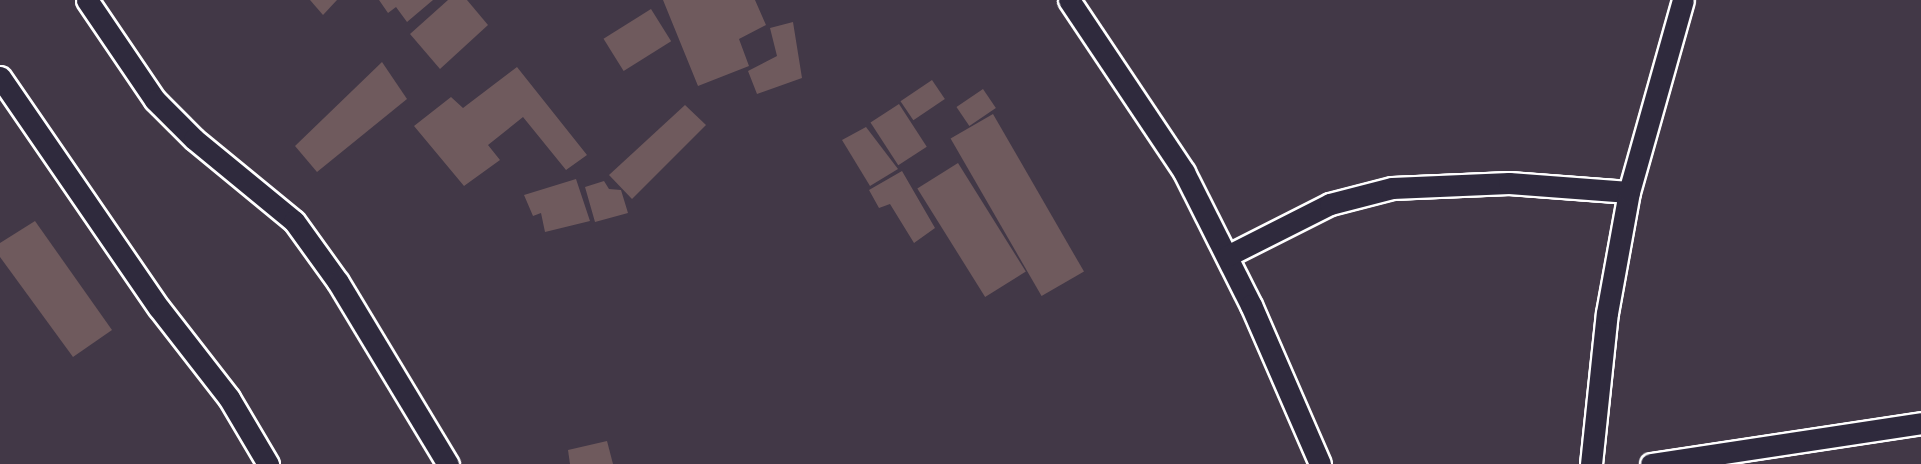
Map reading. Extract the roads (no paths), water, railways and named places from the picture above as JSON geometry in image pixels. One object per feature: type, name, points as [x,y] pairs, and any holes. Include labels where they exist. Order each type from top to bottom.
[{"type":"street","points":[[87,0],[155,100],[194,139],[294,221],[338,282],[448,464]]},
{"type":"street","points":[[1070,0],[1185,172],[1227,256],[1320,464]]},
{"type":"street","points":[[1591,464],[1607,313],[1629,192],[1683,0]]},
{"type":"street","points":[[0,77],[159,308],[229,398],[268,464]]},
{"type":"street","points":[[1227,256],[1330,204],[1392,188],[1509,183],[1629,192]]},
{"type":"street","points":[[1651,464],[1921,423]]}]
